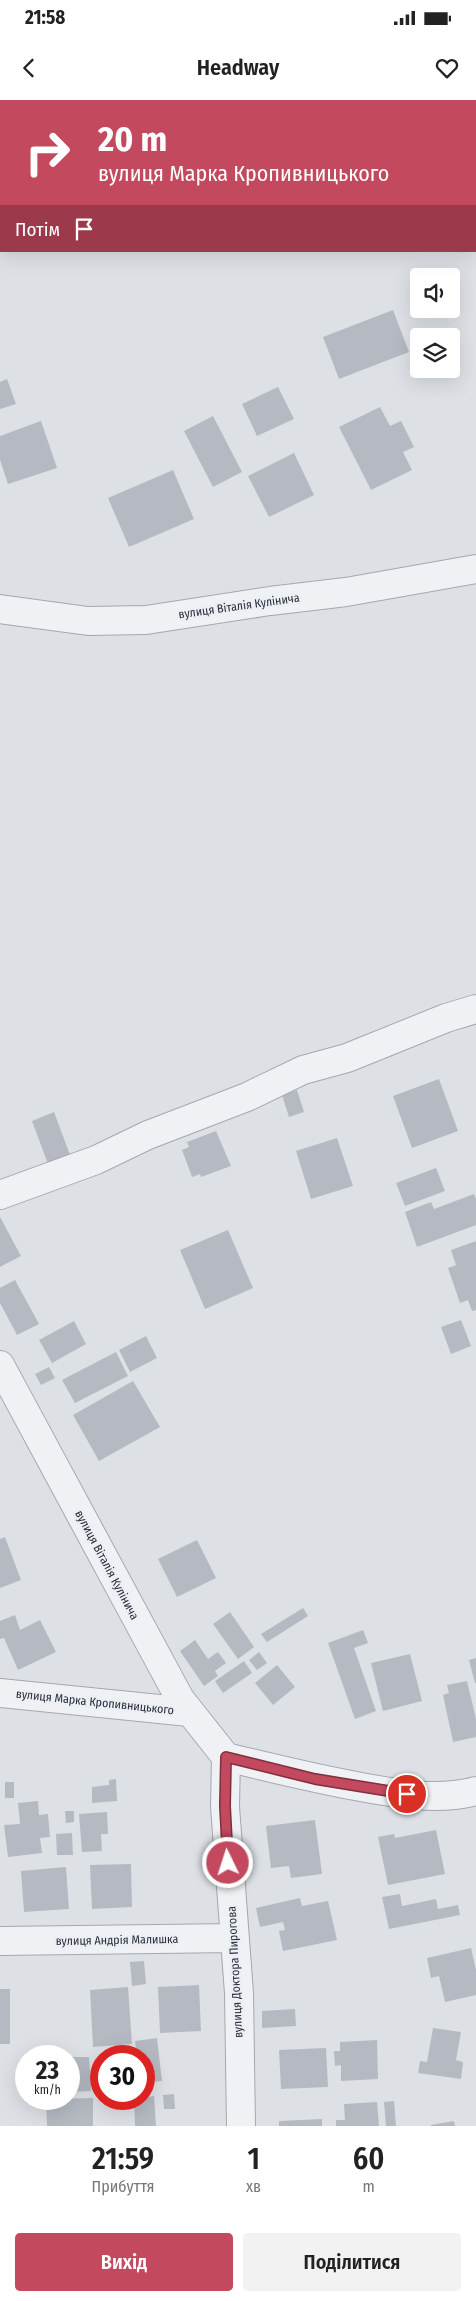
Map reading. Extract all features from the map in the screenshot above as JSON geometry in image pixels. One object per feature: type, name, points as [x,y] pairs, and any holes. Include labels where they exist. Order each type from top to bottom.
[{"type":"street","name":"вулиця Віталія Кулінича","points":[[0,609],[88,621],[146,620],[270,601],[346,592],[476,569]]},
{"type":"street","points":[[0,1194],[96,1160],[148,1134],[247,1097],[295,1073],[348,1058],[446,1018],[476,1009]]},
{"type":"street","name":"вулиця Віталія Кулінича","points":[[0,1364],[180,1699],[226,1757]]},
{"type":"street","name":"вулиця Марка Кропивницького","points":[[0,1693],[190,1712]]},
{"type":"street","points":[[226,1757],[315,1779],[390,1792],[424,1796],[462,1794],[476,1791]]},
{"type":"street","name":"вулиця Доктора Пирогова","points":[[226,1757],[225,1806],[239,1993],[241,2126]]},
{"type":"street","name":"вулиця Андрія Малишка","points":[[0,1941],[234,1938]]},
{"type":"building","points":[[393,310],[409,352],[339,379],[323,337]]},
{"type":"building","points":[[7,379],[16,404],[0,409],[0,382]]},
{"type":"building","points":[[278,387],[294,419],[257,436],[242,404]]},
{"type":"building","points":[[380,407],[390,426],[401,421],[414,447],[403,452],[412,470],[371,490],[339,427]]},
{"type":"building","points":[[213,416],[242,472],[213,487],[184,431]]},
{"type":"building","points":[[41,421],[57,468],[8,484],[0,460],[0,436]]},
{"type":"building","points":[[294,453],[314,495],[269,517],[248,476]]},
{"type":"building","points":[[173,470],[194,519],[129,547],[108,498]]},
{"type":"building","points":[[439,1079],[458,1131],[412,1148],[393,1096]]},
{"type":"building","points":[[297,1090],[304,1112],[289,1117],[282,1095]]},
{"type":"building","points":[[54,1112],[70,1155],[48,1164],[32,1121]]},
{"type":"building","points":[[216,1131],[231,1166],[201,1177],[200,1174],[192,1177],[182,1150],[189,1147],[187,1142]]},
{"type":"building","points":[[337,1138],[353,1186],[311,1199],[296,1151]]},
{"type":"building","points":[[436,1168],[445,1191],[405,1206],[396,1183]]},
{"type":"building","points":[[474,1194],[476,1199],[476,1225],[417,1247],[405,1212],[431,1202],[434,1209]]},
{"type":"building","points":[[0,1217],[21,1256],[0,1267]]},
{"type":"building","points":[[228,1230],[253,1288],[205,1309],[180,1250]]},
{"type":"building","points":[[476,1241],[476,1310],[472,1311],[468,1300],[460,1303],[448,1268],[456,1265],[451,1250]]},
{"type":"building","points":[[15,1280],[39,1324],[17,1335],[0,1303],[0,1288]]},
{"type":"building","points":[[461,1320],[471,1346],[451,1354],[441,1327]]},
{"type":"building","points":[[74,1321],[86,1344],[52,1363],[39,1340]]},
{"type":"building","points":[[146,1336],[157,1358],[130,1372],[119,1350]]},
{"type":"building","points":[[116,1352],[128,1376],[75,1403],[62,1380]]},
{"type":"building","points":[[49,1367],[55,1378],[41,1385],[35,1374]]},
{"type":"building","points":[[133,1381],[160,1427],[99,1461],[73,1415]]},
{"type":"building","points":[[5,1537],[21,1580],[0,1588],[0,1539]]},
{"type":"building","points":[[197,1540],[216,1578],[177,1597],[158,1559]]},
{"type":"building","points":[[303,1608],[308,1616],[267,1642],[261,1634]]},
{"type":"building","points":[[230,1612],[254,1647],[238,1659],[213,1624]]},
{"type":"building","points":[[15,1615],[20,1630],[40,1620],[56,1652],[18,1670],[4,1638],[0,1639],[0,1621]]},
{"type":"building","points":[[363,1630],[368,1643],[354,1648],[376,1711],[355,1719],[328,1643]]},
{"type":"building","points":[[195,1640],[208,1659],[218,1652],[226,1663],[215,1671],[218,1676],[204,1686],[180,1651]]},
{"type":"building","points":[[259,1652],[267,1663],[257,1670],[249,1660]]},
{"type":"building","points":[[410,1654],[422,1701],[383,1711],[371,1663]]},
{"type":"building","points":[[476,1658],[476,1683],[475,1683],[469,1660]]},
{"type":"building","points":[[244,1661],[252,1673],[223,1693],[215,1681]]},
{"type":"building","points":[[277,1665],[295,1687],[273,1705],[255,1683]]},
{"type":"building","points":[[467,1681],[476,1719],[476,1737],[453,1742],[443,1695],[449,1693],[447,1685]]},
{"type":"building","points":[[116,1779],[117,1801],[92,1803],[92,1787],[109,1785],[109,1780]]},
{"type":"building","points":[[5,1782],[14,1782],[14,1798],[5,1798]]},
{"type":"building","points":[[38,1801],[39,1815],[48,1814],[50,1837],[40,1838],[42,1853],[8,1857],[4,1825],[20,1824],[18,1803]]},
{"type":"building","points":[[65,1811],[74,1811],[74,1822],[66,1823]]},
{"type":"building","points":[[107,1812],[108,1834],[101,1834],[102,1851],[82,1852],[79,1814]]},
{"type":"building","points":[[315,1820],[322,1874],[291,1878],[289,1866],[271,1868],[266,1826]]},
{"type":"building","points":[[436,1830],[445,1874],[388,1885],[378,1837],[394,1834],[395,1838]]},
{"type":"building","points":[[72,1833],[73,1855],[57,1855],[56,1834]]},
{"type":"building","points":[[131,1864],[132,1907],[92,1909],[90,1865]]},
{"type":"building","points":[[66,1867],[69,1909],[24,1912],[21,1871]]},
{"type":"building","points":[[400,1894],[402,1906],[436,1899],[438,1909],[458,1905],[460,1915],[389,1929],[382,1897]]},
{"type":"building","points":[[300,1898],[302,1906],[328,1901],[337,1940],[283,1951],[279,1931],[285,1930],[283,1922],[260,1927],[256,1908]]},
{"type":"building","points":[[471,1948],[476,1970],[476,1995],[445,2002],[439,1976],[431,1978],[427,1958]]},
{"type":"building","points":[[144,1961],[146,1984],[132,1986],[130,1962]]},
{"type":"building","points":[[199,1985],[201,2031],[160,2033],[158,1987]]},
{"type":"building","points":[[128,1987],[132,2044],[93,2045],[90,1990]]},
{"type":"building","points":[[0,1989],[10,1989],[10,2044],[0,2044]]},
{"type":"building","points":[[295,2009],[296,2026],[262,2028],[262,2011]]},
{"type":"building","points":[[433,2028],[461,2032],[456,2060],[463,2062],[461,2079],[418,2073],[420,2061],[427,2062]]},
{"type":"building","points":[[157,2038],[162,2081],[155,2082],[155,2045],[136,2045],[135,2041]]},
{"type":"building","points":[[377,2040],[378,2079],[341,2081],[341,2065],[335,2066],[334,2051],[340,2051],[340,2042]]},
{"type":"building","points":[[326,2048],[328,2087],[281,2089],[279,2050]]},
{"type":"building","points":[[80,2057],[89,2057],[90,2091],[80,2092]]},
{"type":"building","points":[[174,2094],[175,2109],[164,2109],[163,2095]]},
{"type":"building","points":[[80,2098],[90,2098],[90,2110],[93,2110],[93,2126],[47,2126],[46,2110],[80,2110]]},
{"type":"building","points":[[394,2101],[396,2126],[386,2126],[384,2102]]},
{"type":"building","points":[[377,2102],[379,2126],[336,2126],[336,2120],[345,2120],[344,2104]]},
{"type":"building","points":[[134,2110],[155,2110],[156,2126],[135,2126]]},
{"type":"building","points":[[322,2119],[322,2126],[279,2126],[279,2121]]},
{"type":"building","points":[[454,2121],[455,2126],[431,2126],[431,2125]]},
{"type":"route","points":[[228,1863],[225,1806],[226,1757],[315,1779],[407,1794]]}]
